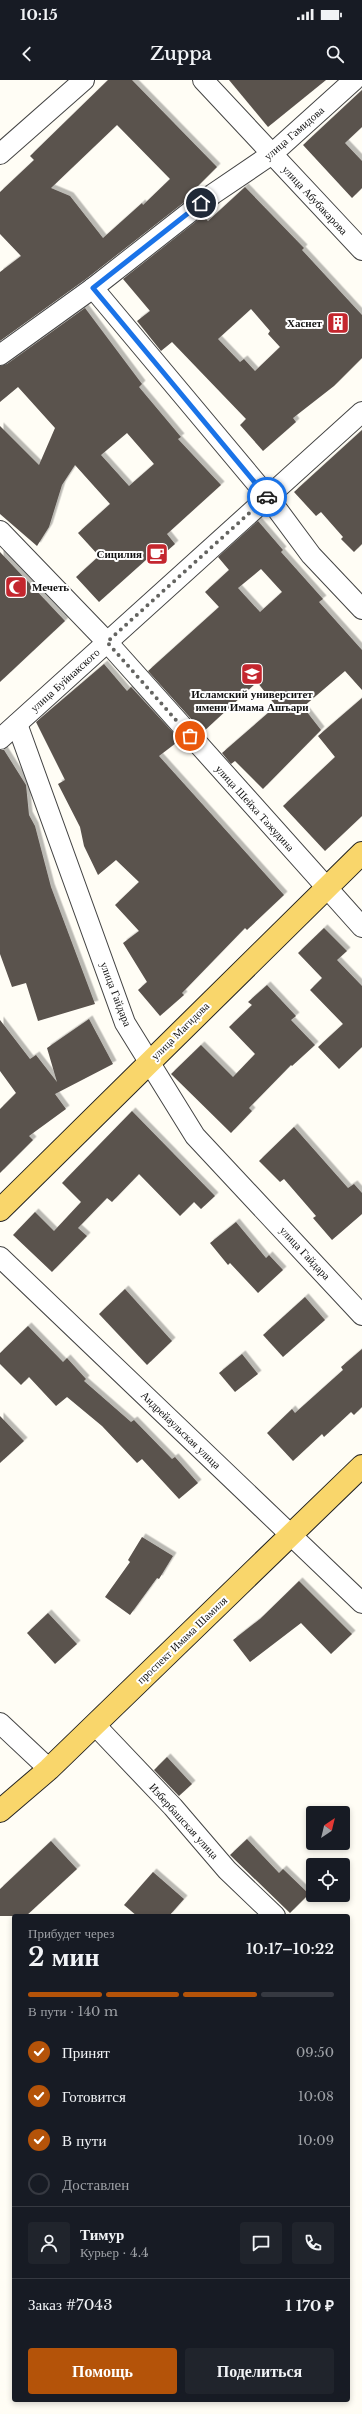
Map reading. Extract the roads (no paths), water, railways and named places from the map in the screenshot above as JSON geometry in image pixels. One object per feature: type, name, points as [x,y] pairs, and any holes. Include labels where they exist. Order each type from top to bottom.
[{"type":"main road","name":"улица Магидова","points":[[0,1210],[362,853]]},
{"type":"main road","name":"проспект Имама Шамиля","points":[[0,1812],[49,1769],[362,1466]]},
{"type":"street","points":[[0,154],[84,80]]},
{"type":"street","name":"улица Абубакарова","points":[[203,80],[362,250]]},
{"type":"street","name":"улица Гамидова","points":[[0,355],[93,288],[213,194],[272,154],[354,80]]},
{"type":"street","points":[[93,288],[268,497],[311,555],[362,609]]},
{"type":"street","name":"улица Буйнакского","points":[[0,739],[362,412]]},
{"type":"street","name":"улица Шейха Тажудина","points":[[0,531],[107,642],[362,927]]},
{"type":"street","name":"улица Гайдара","points":[[17,724],[125,1023],[150,1061],[163,1086],[195,1136],[362,1315]]},
{"type":"street","name":"Андрейаульская улица","points":[[0,1257],[362,1603]]},
{"type":"street","points":[[0,1723],[49,1769]]},
{"type":"street","name":"Избербашская улица","points":[[95,1725],[173,1807],[227,1870],[273,1914]]},
{"type":"place","name":"Хаснет","points":[[338,323]]},
{"type":"place","name":"Сицилия","points":[[157,554]]},
{"type":"place","name":"Мечеть","points":[[16,587]]},
{"type":"place","name":"Исламский университет имени Имама Ашъари","points":[[252,674]]}]
